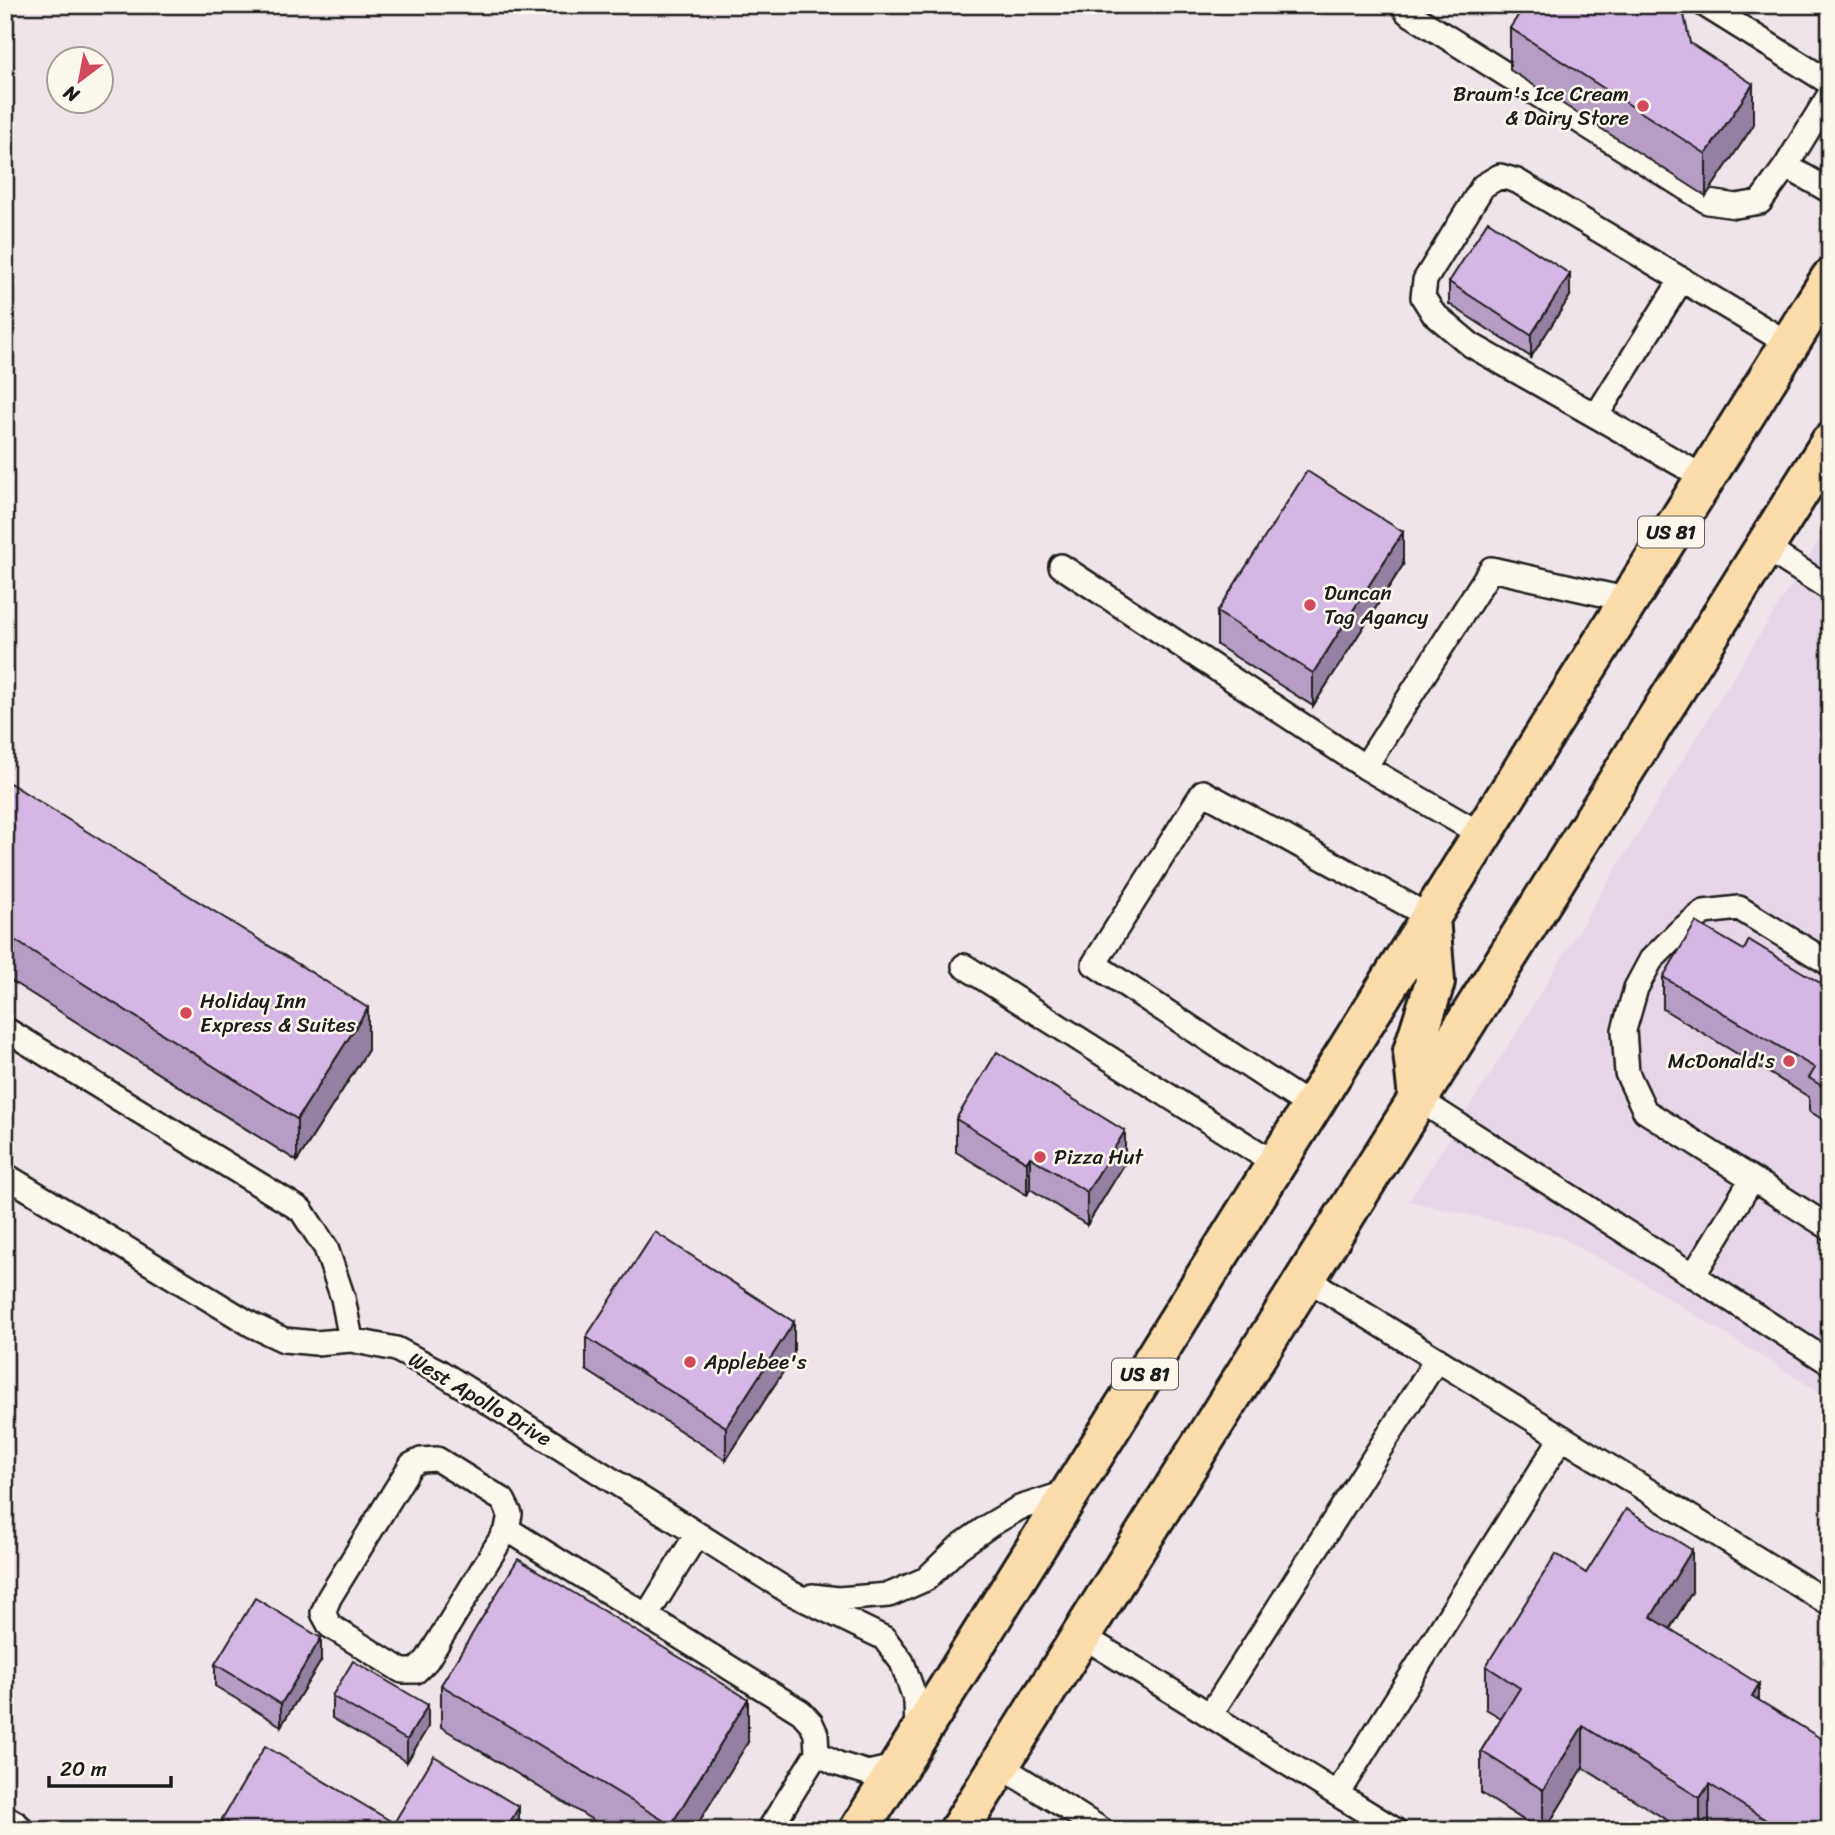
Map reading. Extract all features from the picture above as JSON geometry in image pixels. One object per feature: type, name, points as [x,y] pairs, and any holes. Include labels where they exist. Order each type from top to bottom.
[{"type":"main road","name":"US 81","points":[[859,1830],[1830,279]]},
{"type":"main road","points":[[959,1830],[1830,443]]},
{"type":"main road","points":[[1418,1099],[1413,1051],[1435,982],[1430,917]]},
{"type":"street","points":[[5,1826],[12,1830]]},
{"type":"lane","points":[[1404,5],[1406,12],[1708,202],[1736,206],[1760,202],[1786,166],[1830,94]]},
{"type":"lane","points":[[1705,5],[1830,83]]},
{"type":"lane","points":[[1786,166],[1830,191]]},
{"type":"lane","points":[[1705,478],[1472,345],[1433,313],[1423,297],[1425,281],[1483,186],[1500,176],[1517,181],[1789,344]]},
{"type":"lane","points":[[1596,416],[1682,279]]},
{"type":"lane","points":[[1764,547],[1830,589]]},
{"type":"lane","points":[[1061,566],[1365,767],[1482,835]]},
{"type":"lane","points":[[1365,767],[1491,569],[1629,600]]},
{"type":"lane","points":[[1311,1107],[1094,964],[1203,792],[1430,917]]},
{"type":"lane","points":[[1830,964],[1740,908],[1704,912],[1651,960],[1636,988],[1624,1030],[1627,1073],[1645,1111],[1830,1228]]},
{"type":"lane","points":[[964,965],[1276,1164]]},
{"type":"lane","points":[[5,1029],[301,1210],[326,1248],[343,1298],[351,1340]]},
{"type":"lane","points":[[1418,1099],[1830,1363]]},
{"type":"lane","name":"West Apollo Drive","points":[[5,1175],[252,1325],[284,1340],[316,1343],[351,1340],[396,1349],[440,1372],[791,1592],[884,1638],[902,1662],[916,1701],[908,1751]]},
{"type":"lane","points":[[1693,1276],[1752,1179]]},
{"type":"lane","points":[[1306,1278],[1830,1604]]},
{"type":"lane","points":[[1210,1715],[1437,1359]]},
{"type":"lane","points":[[1337,1794],[1562,1437]]},
{"type":"lane","points":[[438,1459],[503,1500],[510,1514],[507,1529],[426,1660],[416,1671],[402,1671],[330,1626],[323,1613],[329,1598],[411,1465],[421,1460],[438,1459]]},
{"type":"lane","name":"West Apollo Drive","points":[[791,1592],[838,1599],[889,1595],[926,1580],[959,1548],[1019,1508],[1072,1491]]},
{"type":"lane","points":[[507,1529],[801,1712],[811,1723],[816,1734],[817,1753],[769,1830]]},
{"type":"lane","points":[[647,1615],[697,1534]]},
{"type":"lane","points":[[1081,1635],[1395,1830]]},
{"type":"lane","points":[[817,1753],[838,1764],[868,1773],[908,1751]]},
{"type":"lane","points":[[999,1765],[1102,1830]]},
{"type":"shaded area","points":[[1830,523],[1830,1399],[1634,1277],[1558,1236],[1409,1201],[1502,1056]]},
{"type":"building","points":[[1525,5],[1682,5],[1690,43],[1753,84],[1706,154],[1510,28]]},
{"type":"building","points":[[1488,221],[1570,274],[1531,335],[1449,282]]},
{"type":"building","name":"Duncan Tag Agancy","points":[[1307,471],[1403,532],[1313,673],[1217,612]]},
{"type":"building","name":"Holiday Inn Express & Suites","points":[[5,780],[368,1008],[297,1119],[5,934]]},
{"type":"building","points":[[1696,922],[1744,950],[1749,940],[1830,989],[1830,1091],[1809,1078],[1815,1068],[1663,977]]},
{"type":"building","points":[[997,1052],[1125,1131],[1087,1192],[1030,1157],[1027,1162],[956,1119]]},
{"type":"building","name":"Applebee's","points":[[655,1232],[794,1322],[726,1427],[586,1337]]},
{"type":"building","points":[[1626,1509],[1692,1550],[1651,1617],[1759,1684],[1752,1696],[1830,1744],[1830,1830],[1782,1830],[1709,1784],[1700,1798],[1583,1726],[1543,1790],[1481,1751],[1520,1688],[1486,1666],[1556,1554],[1586,1573]]},
{"type":"building","points":[[518,1559],[748,1699],[671,1825],[441,1685]]},
{"type":"building","points":[[255,1598],[321,1638],[281,1704],[215,1664]]},
{"type":"building","points":[[353,1661],[428,1705],[407,1740],[332,1696]]},
{"type":"building","points":[[265,1746],[394,1823],[434,1756],[519,1807],[505,1830],[239,1830],[222,1819]]},
{"type":"place","name":"Braum's Ice Cream & Dairy Store","points":[[1643,106]]},
{"type":"place","name":"Duncan Tag Agancy","points":[[1310,605]]},
{"type":"place","name":"Holiday Inn Express & Suites","points":[[186,1013]]},
{"type":"place","name":"McDonald's","points":[[1789,1061]]},
{"type":"place","name":"Pizza Hut","points":[[1040,1157]]},
{"type":"place","name":"Applebee's","points":[[690,1362]]}]
